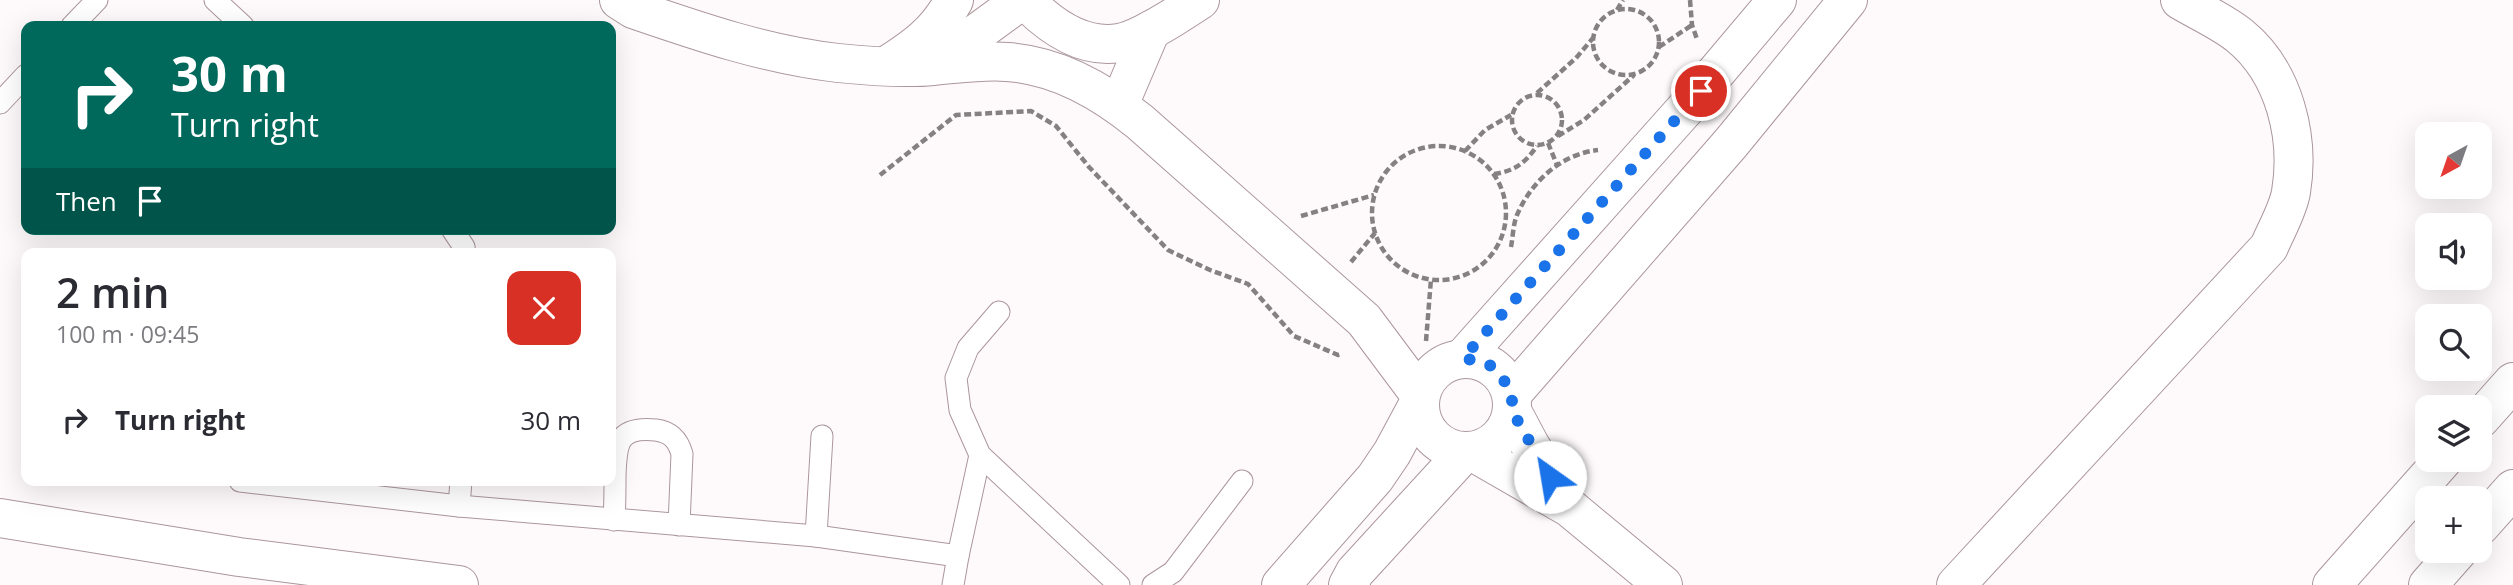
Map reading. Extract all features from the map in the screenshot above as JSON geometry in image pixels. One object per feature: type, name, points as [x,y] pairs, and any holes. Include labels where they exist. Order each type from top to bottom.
[{"type":"street","points":[[619,0],[633,9],[733,43],[836,63],[932,66],[971,61],[1010,62],[1049,70],[1085,84],[1119,104],[1261,227],[1374,332],[1420,398],[1421,416],[1427,430],[1437,441],[1450,449],[1468,451],[1486,447],[1499,439],[1508,426],[1512,403],[1848,0]]},
{"type":"street","points":[[886,66],[919,46],[945,17],[954,0]]},
{"type":"street","points":[[932,66],[1023,0],[1043,19],[1066,34],[1092,42],[1120,43],[1151,30],[1200,0]]},
{"type":"street","points":[[1281,585],[1375,478],[1407,428],[1426,382],[1434,371],[1445,364],[1449,355],[1686,108],[1777,0]]},
{"type":"street","points":[[1956,585],[2269,247],[2291,194],[2293,137],[2284,99],[2266,65],[2241,37],[2180,0]]},
{"type":"street","points":[[1119,104],[1151,30]]},
{"type":"street","points":[[1374,332],[1488,364],[1499,372],[1530,444],[1570,508]]},
{"type":"street","points":[[2492,406],[2513,382]]},
{"type":"street","points":[[1468,451],[1570,508],[1662,585]]},
{"type":"street","points":[[1348,585],[1355,572],[1468,451]]},
{"type":"street","points":[[2337,582],[2433,472]]},
{"type":"street","points":[[2492,513],[2513,489]]},
{"type":"street","points":[[0,517],[239,557],[459,585]]},
{"type":"street","points":[[2428,585],[2447,563]]},
{"type":"lane","points":[[77,21],[97,0]]},
{"type":"lane","points":[[215,0],[238,21]]},
{"type":"lane","points":[[0,103],[21,80]]},
{"type":"lane","points":[[999,312],[968,348],[956,377],[960,410],[980,456],[1119,585]]},
{"type":"lane","points":[[616,450],[625,435],[632,430],[641,429],[669,434],[680,446],[682,454],[679,525]]},
{"type":"lane","points":[[816,536],[822,436]]},
{"type":"lane","points":[[953,585],[980,456]]},
{"type":"lane","points":[[1153,585],[1173,572],[1241,481]]},
{"type":"lane","points":[[459,506],[461,486]]},
{"type":"lane","points":[[614,520],[615,486]]},
{"type":"lane","points":[[341,487],[459,506],[816,536],[958,556]]},
{"type":"path","points":[[1617,11],[1623,0]]},
{"type":"path","points":[[1630,10],[1642,14],[1652,22],[1658,34],[1659,47],[1654,59],[1646,69],[1634,75],[1584,120],[1548,143],[1537,146],[1526,143],[1517,136],[1512,126],[1512,114],[1517,104],[1536,94],[1576,58],[1593,38],[1597,26],[1606,16],[1617,11],[1630,10]]},
{"type":"path","points":[[1659,47],[1692,25]]},
{"type":"path","points":[[1593,38],[1594,51],[1600,63],[1610,71],[1634,75]]},
{"type":"path","points":[[1536,94],[1548,97],[1557,105],[1562,115],[1562,126],[1557,136]]},
{"type":"path","points":[[880,175],[956,115],[1031,111],[1056,126],[1089,167],[1168,250],[1248,284],[1294,336],[1338,355],[1374,332]]},
{"type":"path","points":[[1465,151],[1485,130],[1512,114]]},
{"type":"path","points":[[1548,143],[1557,165]]},
{"type":"path","points":[[1427,146],[1447,146],[1465,151],[1481,161],[1494,174],[1503,192],[1506,211],[1504,230],[1496,247],[1484,262],[1468,273],[1450,279],[1431,279],[1412,274],[1396,264],[1383,250],[1375,233],[1372,214],[1374,195],[1381,178],[1394,163],[1409,152],[1427,146]]},
{"type":"path","points":[[1494,174],[1510,172],[1526,161],[1537,146]]},
{"type":"path","points":[[1261,227],[1374,195]]},
{"type":"path","points":[[1506,211],[1516,217]]},
{"type":"path","points":[[1431,279],[1449,355]]},
{"type":"route","points":[[1550,477],[1512,411],[1512,394],[1507,382],[1488,364],[1463,358],[1701,91]]}]
